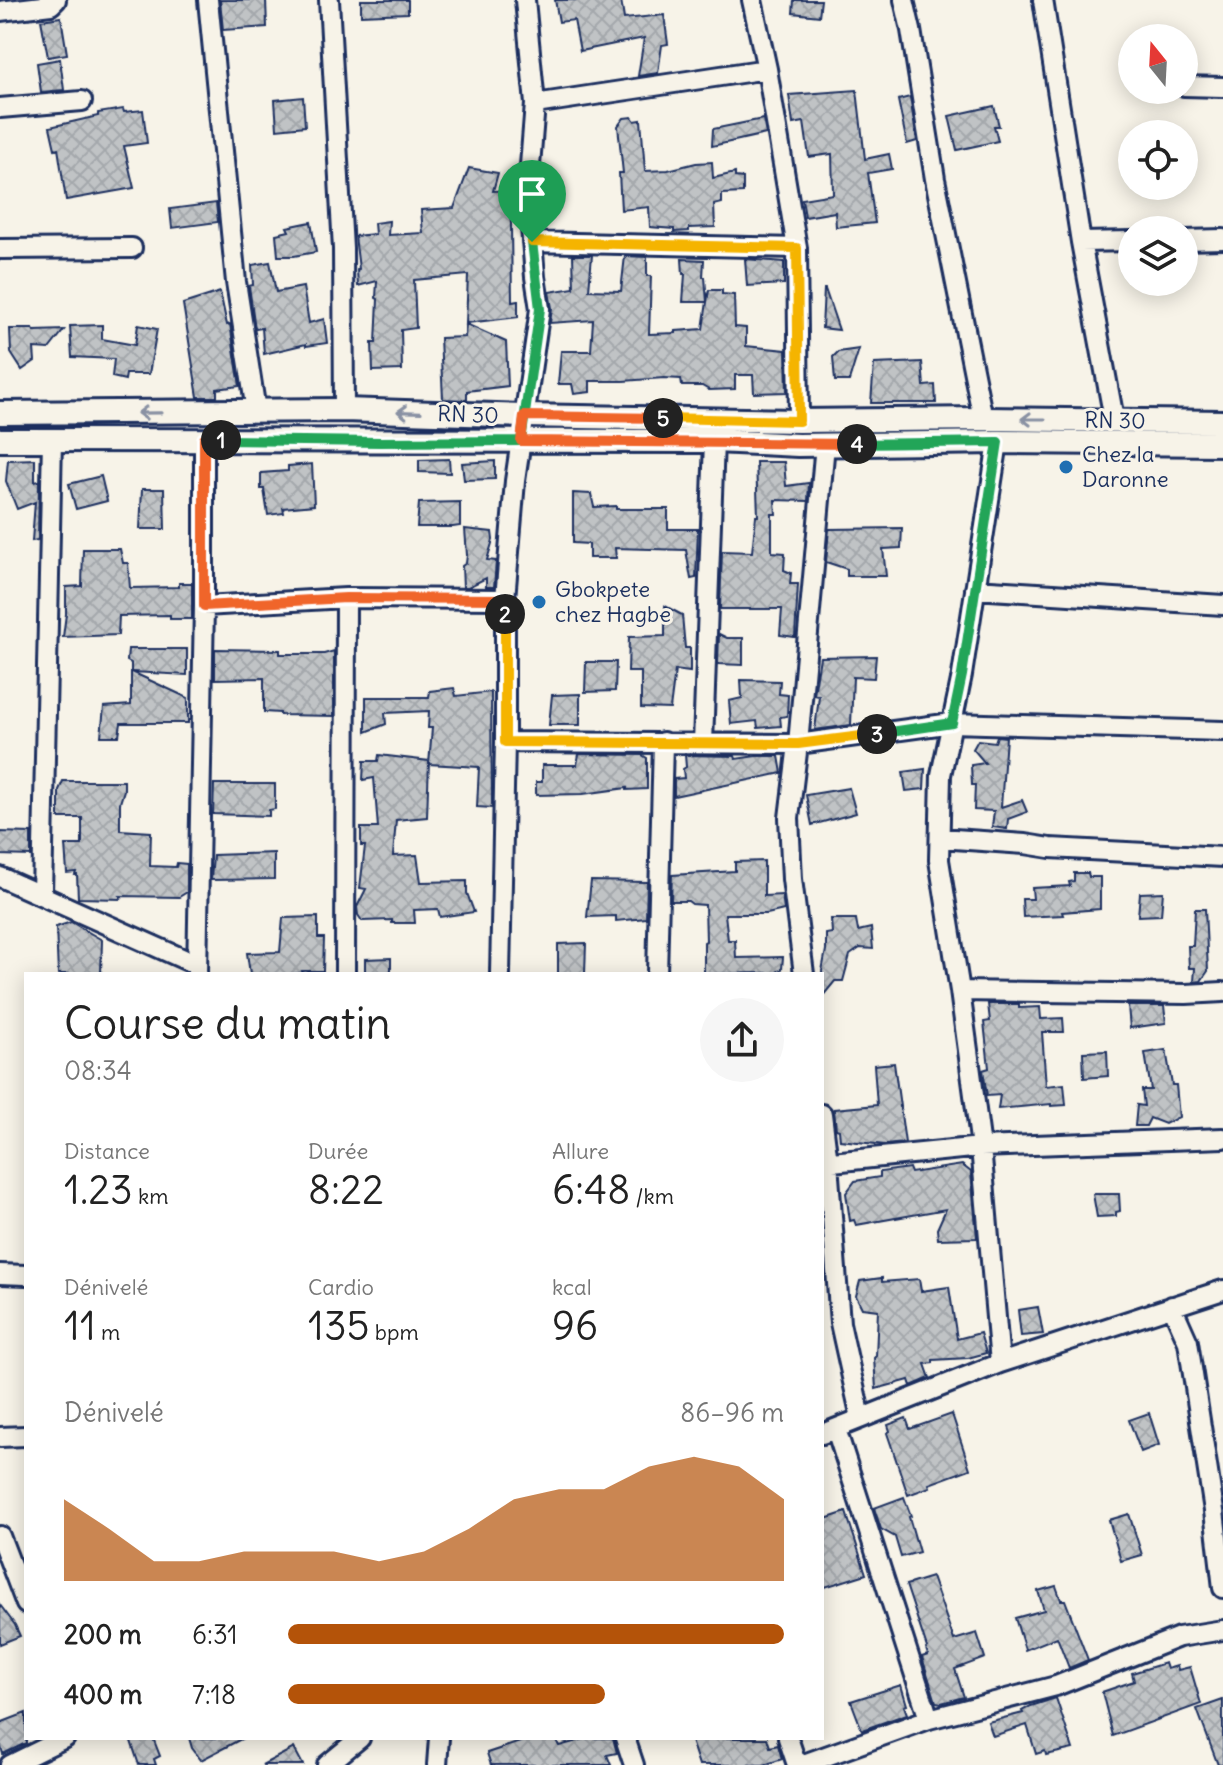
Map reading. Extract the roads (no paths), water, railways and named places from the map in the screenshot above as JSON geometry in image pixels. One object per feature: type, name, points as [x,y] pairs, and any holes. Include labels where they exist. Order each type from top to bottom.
[{"type":"main road","name":"RN 30","points":[[0,413],[344,410],[799,421],[1114,419],[1223,422]]},
{"type":"main road","name":"RN 30","points":[[0,440],[1223,444]]},
{"type":"street","points":[[0,11],[51,5],[56,0]]},
{"type":"street","points":[[208,0],[236,282],[256,411]]},
{"type":"street","points":[[329,0],[343,249],[344,410]]},
{"type":"street","points":[[500,972],[505,599],[515,481],[540,309],[528,190],[535,104],[525,0]]},
{"type":"street","points":[[752,0],[767,69],[797,248],[799,421]]},
{"type":"street","points":[[904,0],[935,179],[983,419]]},
{"type":"street","points":[[1043,0],[1081,242],[1114,419]]},
{"type":"street","points":[[535,104],[767,69]]},
{"type":"street","points":[[1198,86],[1223,87]]},
{"type":"street","points":[[0,108],[82,101]]},
{"type":"street","points":[[1198,240],[1223,239]]},
{"type":"street","points":[[1081,242],[1118,241]]},
{"type":"street","points":[[532,242],[797,248]]},
{"type":"street","points":[[0,249],[132,248]]},
{"type":"street","points":[[0,877],[42,894],[197,970],[204,439]]},
{"type":"street","points":[[42,894],[52,440]]},
{"type":"street","points":[[703,743],[714,441]]},
{"type":"street","points":[[998,442],[962,675],[941,775],[939,860],[981,1147],[1000,1363]]},
{"type":"street","points":[[804,972],[792,879],[789,818],[825,444]]},
{"type":"street","points":[[975,589],[1223,605]]},
{"type":"street","points":[[204,606],[346,598],[505,599]]},
{"type":"street","points":[[345,972],[346,598]]},
{"type":"street","points":[[505,742],[798,744],[952,723],[1223,731]]},
{"type":"street","points":[[657,972],[663,742]]},
{"type":"street","points":[[940,838],[1050,848],[1223,857]]},
{"type":"street","points":[[960,991],[1223,992]]},
{"type":"street","points":[[861,1418],[831,1323],[825,1163],[981,1147],[1223,1138]]},
{"type":"street","points":[[0,1274],[24,1275]]},
{"type":"street","points":[[929,1719],[829,1431],[1000,1363],[1223,1290]]},
{"type":"street","points":[[1172,1306],[1188,1342],[1223,1588]]},
{"type":"street","points":[[0,1437],[24,1436]]},
{"type":"street","points":[[0,1536],[24,1599]]},
{"type":"street","points":[[789,1740],[799,1765],[929,1719],[1056,1686],[1179,1637],[1223,1630]]},
{"type":"street","points":[[10,1765],[61,1740]]},
{"type":"street","points":[[327,1765],[358,1740]]},
{"type":"street","points":[[437,1765],[439,1740]]},
{"type":"street","points":[[626,1740],[634,1765]]},
{"type":"place","name":"Chez la Daronne","points":[[1066,467]]},
{"type":"place","name":"Gbokpete chez Hagbe","points":[[539,602]]}]
